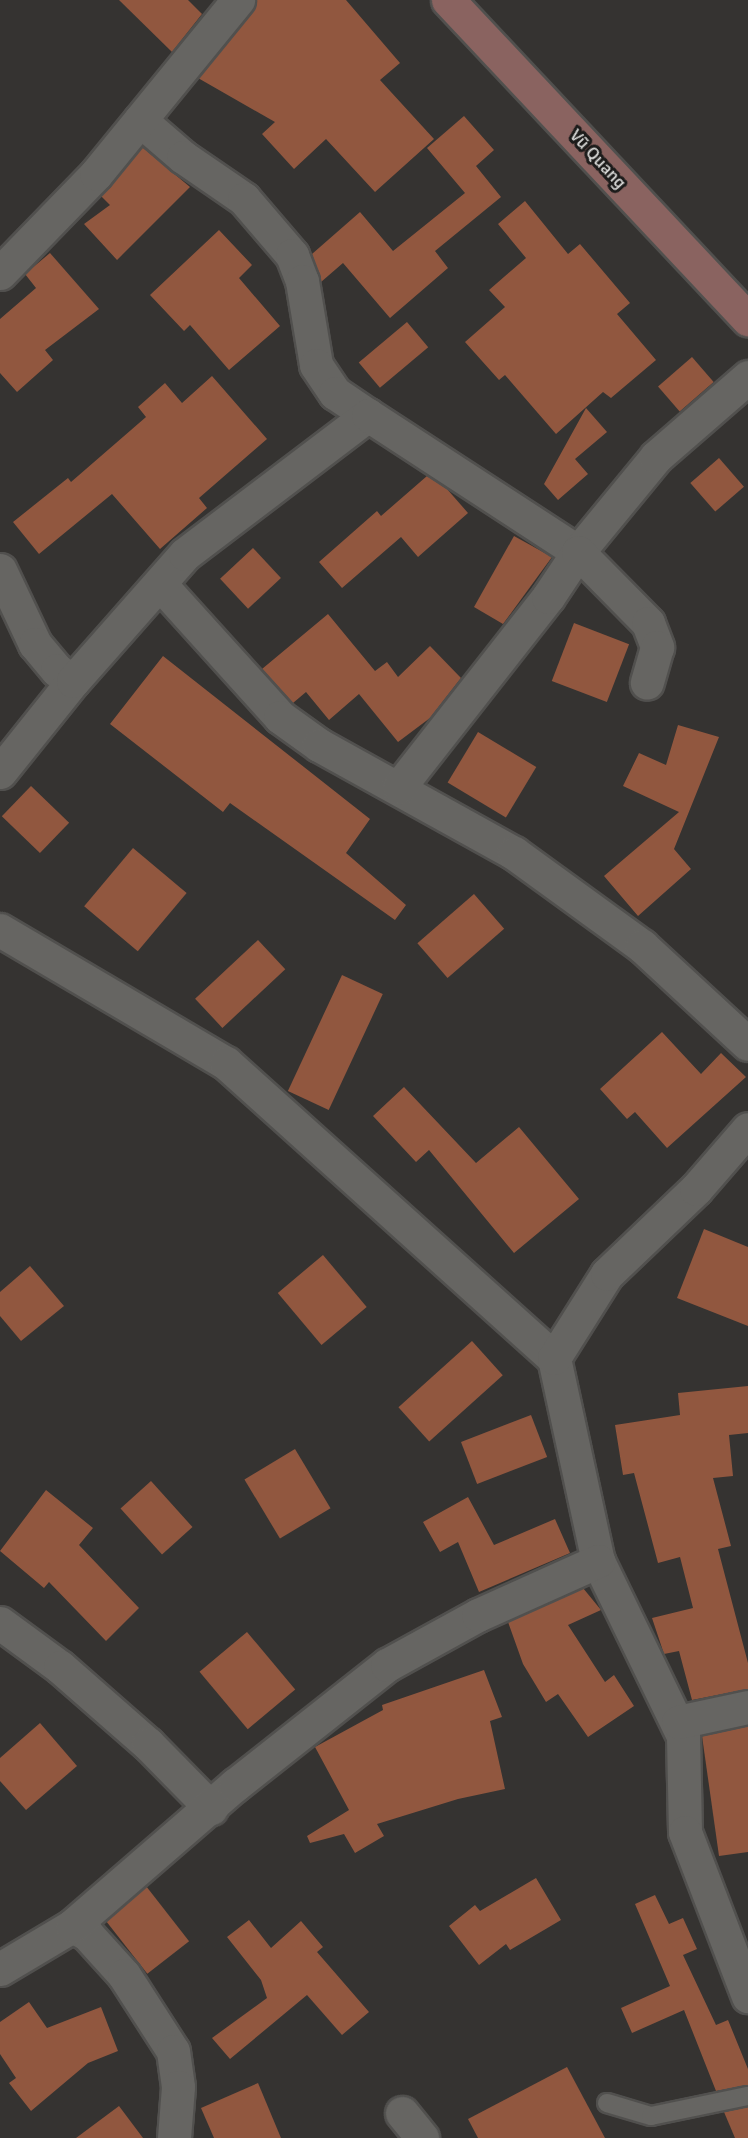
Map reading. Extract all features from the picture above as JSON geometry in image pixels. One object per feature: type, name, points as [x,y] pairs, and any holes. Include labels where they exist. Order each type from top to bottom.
[{"type":"main road","name":"Vũ Quang","points":[[448,0],[748,319]]},
{"type":"street","points":[[0,273],[88,182],[238,0]]},
{"type":"street","points":[[140,120],[183,157],[244,199],[292,255],[302,281],[316,365],[335,393],[578,552],[648,622],[657,647],[647,684]]},
{"type":"street","points":[[399,787],[548,597],[578,552],[656,457],[748,377]]},
{"type":"street","points":[[0,772],[73,681],[185,554],[368,416]]},
{"type":"street","points":[[0,570],[35,644],[57,670],[73,681]]},
{"type":"street","points":[[160,584],[280,717],[319,745],[399,787],[514,853],[642,946],[748,1044]]},
{"type":"street","points":[[0,930],[226,1063],[554,1358],[598,1561],[683,1736],[685,1832],[748,1996]]},
{"type":"street","points":[[554,1358],[607,1274],[696,1189],[748,1129]]},
{"type":"street","points":[[0,1970],[72,1926],[211,1808],[387,1665],[420,1644],[598,1561]]},
{"type":"street","points":[[0,1623],[30,1643],[104,1705],[211,1808]]},
{"type":"street","points":[[678,1722],[748,1707]]},
{"type":"street","points":[[72,1926],[87,1934],[124,1975],[173,2051],[178,2087],[174,2138]]},
{"type":"lane","points":[[607,2103],[651,2116],[748,2096]]},
{"type":"building","points":[[119,0],[188,0],[202,14],[172,52]]},
{"type":"building","points":[[256,0],[346,0],[400,63],[380,80],[434,139],[375,192],[326,139],[294,169],[262,134],[275,122],[198,78],[253,12]]},
{"type":"building","points":[[464,116],[494,150],[476,166],[501,197],[435,251],[448,268],[390,318],[343,263],[321,282],[312,254],[360,212],[393,251],[465,193],[427,148]]},
{"type":"building","points":[[142,147],[190,187],[117,260],[84,224],[110,205],[101,196]]},
{"type":"building","points":[[525,201],[568,254],[580,244],[630,303],[617,314],[656,360],[611,398],[603,392],[556,434],[505,375],[499,380],[465,342],[505,307],[489,290],[526,258],[498,224]]},
{"type":"building","points":[[219,230],[252,265],[239,278],[280,326],[229,370],[190,325],[184,331],[150,295]]},
{"type":"building","points":[[50,253],[99,309],[45,350],[53,360],[17,392],[0,373],[0,319],[36,288],[25,274]]},
{"type":"building","points":[[407,322],[428,347],[380,388],[359,362]]},
{"type":"building","points":[[692,357],[714,382],[680,411],[658,387]]},
{"type":"building","points":[[212,376],[267,439],[199,498],[207,508],[160,549],[112,494],[39,554],[13,522],[68,478],[71,482],[146,417],[138,407],[165,383],[182,403]]},
{"type":"building","points":[[586,408],[607,432],[575,459],[588,474],[558,500],[544,484]]},
{"type":"building","points":[[719,458],[744,487],[715,512],[690,483]]},
{"type":"building","points":[[427,476],[447,489],[468,513],[418,557],[401,537],[342,588],[319,562],[377,511],[381,516]]},
{"type":"building","points":[[514,536],[552,557],[503,624],[474,607]]},
{"type":"building","points":[[253,548],[281,578],[248,609],[220,579]]},
{"type":"building","points":[[328,614],[375,671],[387,662],[398,677],[430,646],[461,678],[430,718],[398,742],[359,694],[329,720],[306,692],[293,703],[262,669]]},
{"type":"building","points":[[574,623],[629,644],[607,702],[552,681]]},
{"type":"building","points":[[163,656],[370,819],[346,853],[406,905],[395,920],[230,803],[223,812],[110,724]]},
{"type":"building","points":[[678,725],[719,737],[674,849],[691,869],[638,916],[604,876],[679,812],[623,786],[639,753],[666,765]]},
{"type":"building","points":[[478,732],[536,767],[506,818],[448,783]]},
{"type":"building","points":[[31,786],[69,823],[40,853],[2,816]]},
{"type":"building","points":[[133,848],[187,893],[138,951],[84,906]]},
{"type":"building","points":[[474,894],[504,929],[448,978],[417,943]]},
{"type":"building","points":[[258,940],[285,969],[222,1028],[195,999]]},
{"type":"building","points":[[342,975],[383,994],[329,1110],[288,1091]]},
{"type":"building","points":[[662,1032],[701,1074],[721,1053],[746,1077],[667,1148],[635,1112],[627,1119],[600,1089]]},
{"type":"building","points":[[404,1087],[476,1163],[519,1127],[579,1199],[514,1253],[429,1150],[416,1162],[373,1116]]},
{"type":"building","points":[[704,1229],[748,1247],[748,1326],[677,1298]]},
{"type":"building","points":[[323,1255],[367,1307],[322,1345],[278,1293]]},
{"type":"building","points":[[30,1266],[64,1306],[21,1341],[0,1316],[0,1292]]},
{"type":"building","points":[[472,1341],[503,1375],[429,1441],[398,1407]]},
{"type":"building","points":[[748,1386],[748,1433],[729,1435],[733,1476],[713,1478],[731,1546],[718,1549],[748,1663],[748,1689],[692,1700],[679,1651],[664,1654],[652,1618],[693,1608],[680,1557],[658,1563],[634,1473],[623,1475],[615,1425],[680,1415],[678,1393]]},
{"type":"building","points":[[531,1415],[547,1457],[477,1484],[461,1442]]},
{"type":"building","points":[[295,1449],[331,1508],[280,1539],[244,1479]]},
{"type":"building","points":[[151,1481],[192,1527],[162,1555],[121,1508]]},
{"type":"building","points":[[46,1490],[93,1528],[79,1545],[139,1608],[106,1641],[49,1582],[44,1588],[0,1551]]},
{"type":"building","points":[[468,1497],[494,1545],[555,1519],[570,1553],[479,1592],[458,1542],[440,1552],[423,1522]]},
{"type":"building","points":[[583,1588],[601,1610],[568,1625],[605,1682],[614,1675],[634,1706],[588,1737],[558,1694],[546,1702],[523,1664],[508,1622]]},
{"type":"building","points":[[247,1632],[295,1689],[248,1729],[200,1672]]},
{"type":"building","points":[[484,1670],[502,1717],[490,1721],[505,1789],[458,1799],[377,1824],[384,1836],[355,1853],[344,1834],[310,1843],[307,1836],[349,1810],[315,1747],[383,1710],[382,1705]]},
{"type":"building","points":[[40,1723],[77,1766],[26,1810],[0,1781],[0,1758]]},
{"type":"building","points":[[748,1726],[748,1852],[719,1856],[702,1736]]},
{"type":"building","points":[[536,1878],[561,1920],[510,1950],[506,1944],[479,1965],[449,1926],[475,1905],[480,1911]]},
{"type":"building","points":[[146,1886],[189,1941],[147,1974],[104,1919]]},
{"type":"building","points":[[655,1895],[669,1924],[683,1918],[697,1949],[683,1955],[716,2025],[728,2020],[748,2069],[748,2085],[716,2091],[684,2010],[632,2033],[621,2008],[670,1986],[635,1904]]},
{"type":"building","points":[[249,1920],[271,1948],[301,1921],[323,1947],[317,1952],[369,2012],[342,2035],[307,1995],[230,2059],[212,2038],[267,1998],[261,1980],[227,1937]]},
{"type":"building","points":[[29,2002],[47,2028],[101,2007],[118,2051],[88,2063],[31,2111],[9,2083],[16,2078],[0,2054],[0,2022]]},
{"type":"building","points":[[567,2067],[605,2138],[478,2138],[468,2119]]},
{"type":"building","points":[[258,2083],[281,2138],[214,2138],[201,2108]]},
{"type":"building","points":[[119,2106],[143,2138],[76,2138]]},
{"type":"building","points":[[748,2107],[748,2138],[735,2138],[724,2112]]}]
